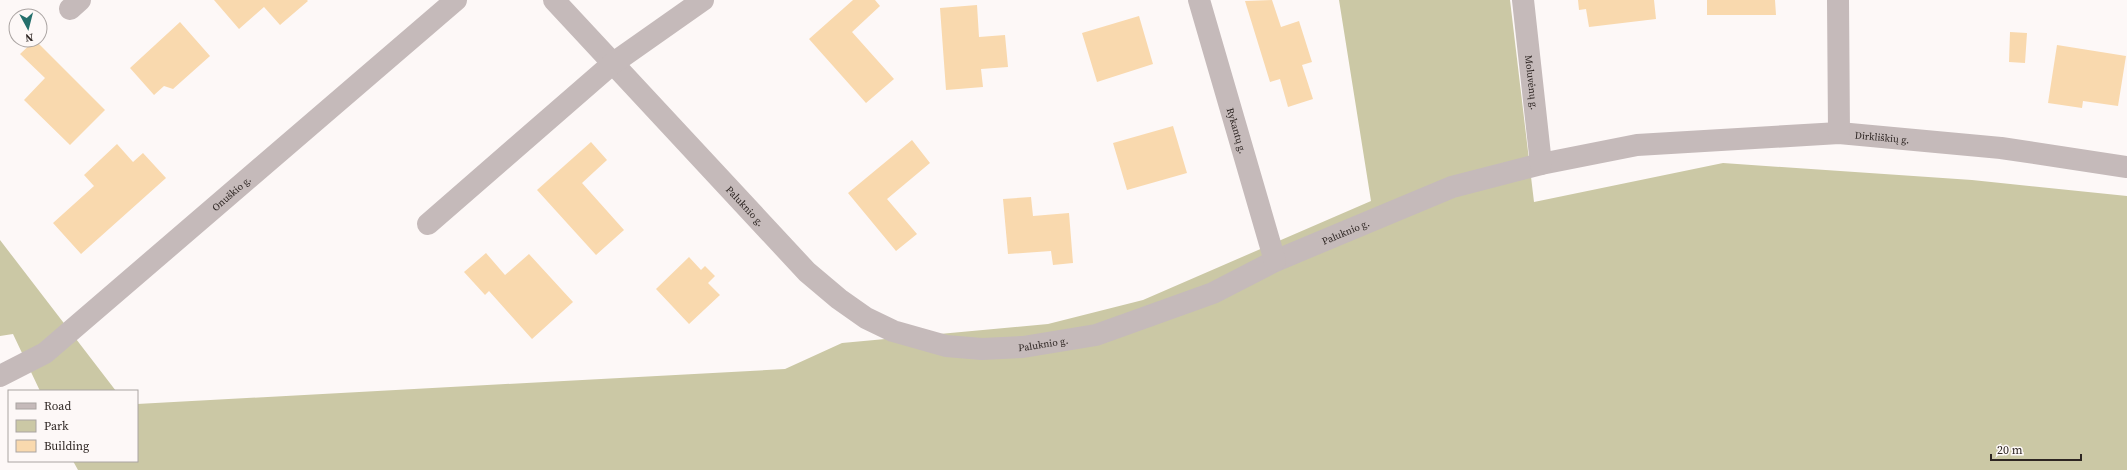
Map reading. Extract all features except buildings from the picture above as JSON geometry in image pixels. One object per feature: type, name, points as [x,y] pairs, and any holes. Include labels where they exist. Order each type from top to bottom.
[{"type":"street","name":"Onuškio g.","points":[[0,376],[45,353],[456,0]]},
{"type":"street","name":"Paluknio g.","points":[[554,0],[807,272],[839,299],[866,318],[893,332],[946,346],[982,349],[1023,347],[1096,335],[1213,293],[1275,261],[1452,187],[1541,164],[1637,145]]},
{"type":"street","points":[[428,224],[612,64],[703,0]]},
{"type":"street","name":"Rykantų g.","points":[[1199,0],[1275,261]]},
{"type":"street","name":"Moluvėnų g.","points":[[1523,0],[1541,164]]},
{"type":"street","points":[[1838,0],[1839,133]]},
{"type":"street","name":"Dirkliškių g.","points":[[1637,145],[1839,133],[2000,148],[2127,167]]},
{"type":"green space","points":[[1339,0],[1510,0],[1534,202],[1723,163],[1972,180],[2127,196],[2127,470],[78,470],[74,462],[138,462],[138,404],[785,369],[842,343],[1048,324],[1143,300],[1371,201]]},
{"type":"green space","points":[[0,240],[115,390],[40,390],[13,334],[0,336]]}]
